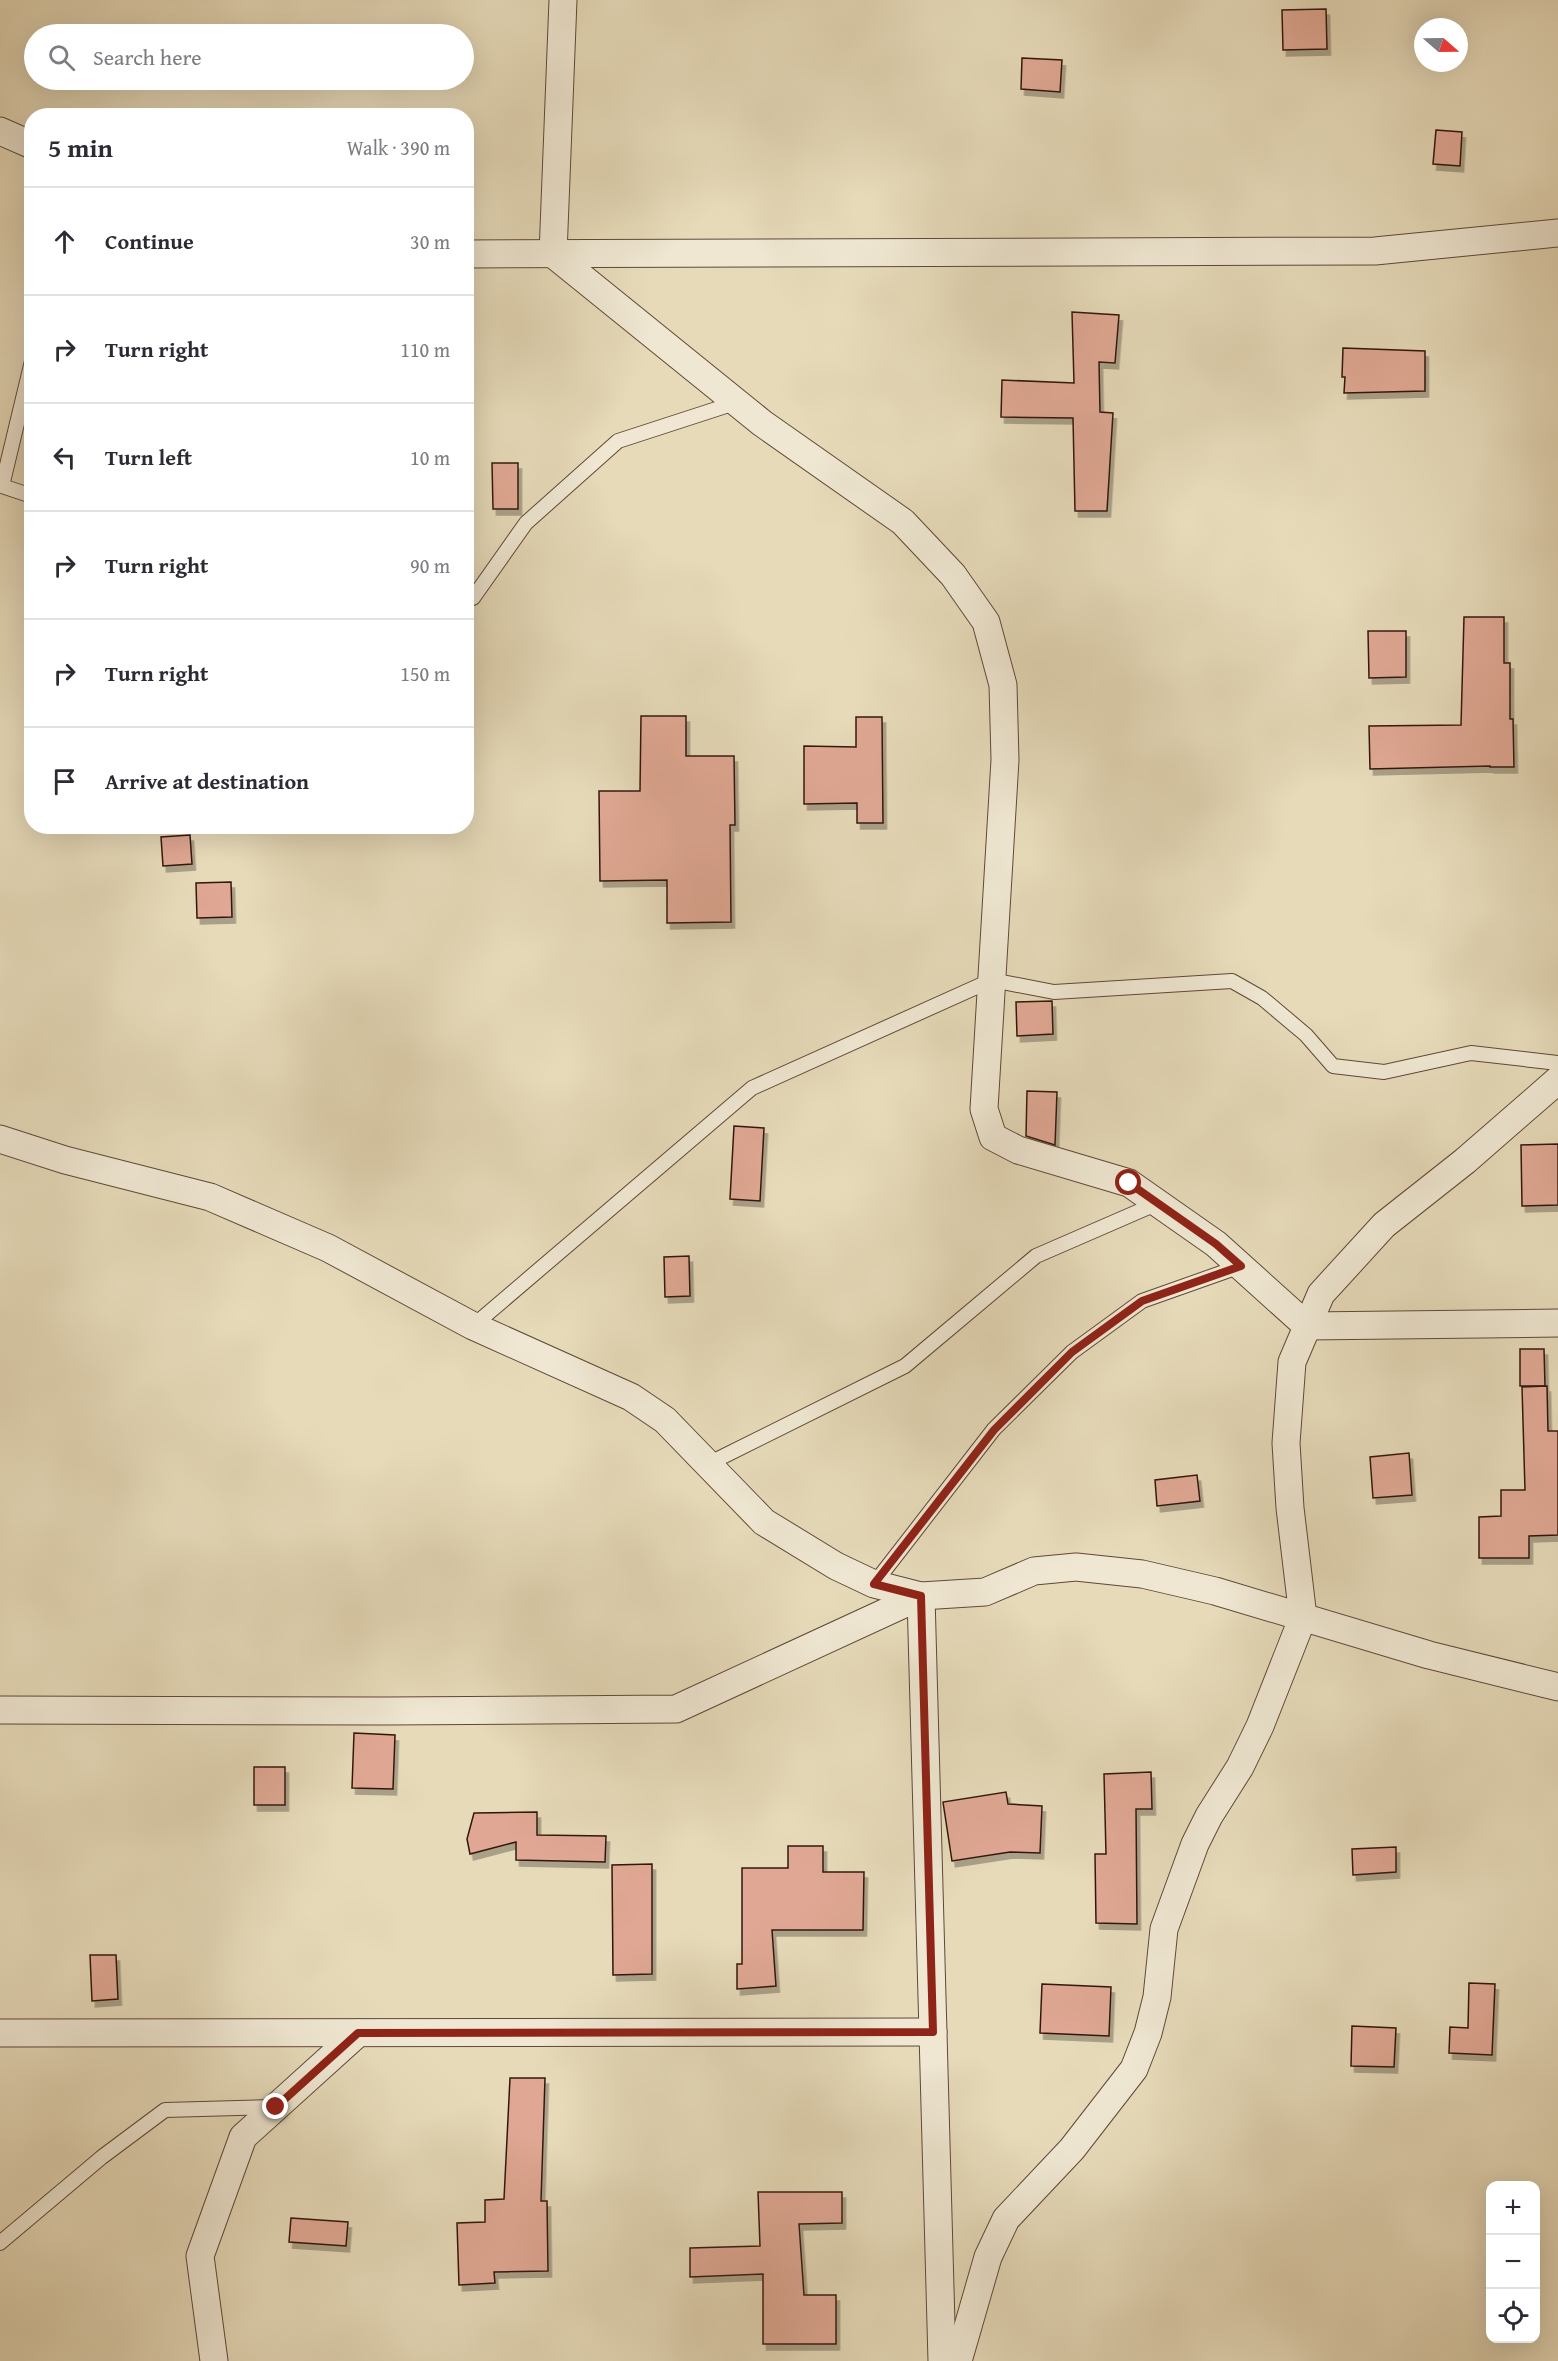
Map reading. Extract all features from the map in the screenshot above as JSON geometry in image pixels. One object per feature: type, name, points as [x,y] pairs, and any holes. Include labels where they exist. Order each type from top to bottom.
[{"type":"street","points":[[553,254],[563,0]]},
{"type":"street","points":[[0,131],[24,142]]},
{"type":"street","points":[[474,254],[1375,251],[1558,233]]},
{"type":"street","points":[[553,254],[762,423],[903,522],[953,575],[986,622],[1003,685],[1005,760],[984,1109],[993,1137],[1018,1150],[1129,1183],[1216,1244],[1307,1326],[1558,1323]]},
{"type":"street","points":[[958,2361],[988,2257],[1006,2219],[1072,2149],[1134,2069],[1148,2033],[1156,1997],[1164,1929],[1195,1844],[1209,1816],[1240,1767],[1260,1726],[1303,1617],[1290,1508],[1286,1443],[1292,1362],[1321,1294],[1384,1225],[1465,1161],[1558,1080]]},
{"type":"street","points":[[0,1140],[65,1160],[210,1197],[328,1248],[473,1326],[631,1397],[665,1420],[764,1522],[836,1566],[874,1584],[921,1596],[985,1593],[1034,1571],[1076,1567],[1142,1574],[1215,1591],[1429,1655],[1558,1687]]},
{"type":"street","points":[[0,1710],[676,1709],[921,1596]]},
{"type":"street","points":[[921,1596],[942,2361]]},
{"type":"street","points":[[0,2033],[933,2032]]},
{"type":"street","points":[[214,2361],[200,2256],[243,2137],[358,2033]]},
{"type":"lane","points":[[24,394],[1,490],[24,494]]},
{"type":"lane","points":[[474,598],[526,522],[618,441],[738,402]]},
{"type":"lane","points":[[473,1326],[752,1088],[992,980],[1054,992],[1232,981],[1262,998],[1306,1035],[1333,1066],[1384,1072],[1471,1053],[1558,1063]]},
{"type":"lane","points":[[708,1464],[905,1366],[1036,1256],[1158,1203]]},
{"type":"lane","points":[[874,1584],[994,1430],[1072,1352],[1142,1301],[1241,1266]]},
{"type":"lane","points":[[0,2243],[102,2157],[165,2110],[276,2107]]},
{"type":"building","points":[[1326,9],[1327,49],[1283,50],[1282,10]]},
{"type":"building","points":[[1022,58],[1062,60],[1060,92],[1021,89]]},
{"type":"building","points":[[1436,130],[1462,132],[1460,166],[1433,164]]},
{"type":"building","points":[[1072,312],[1119,315],[1115,363],[1099,362],[1100,412],[1113,413],[1107,511],[1075,511],[1073,418],[1001,417],[1002,380],[1074,383]]},
{"type":"building","points":[[1343,348],[1425,351],[1425,391],[1344,393]]},
{"type":"building","points":[[492,463],[518,463],[518,509],[493,509]]},
{"type":"building","points":[[1464,617],[1504,617],[1504,663],[1510,663],[1510,719],[1513,719],[1514,767],[1370,769],[1369,726],[1461,725]]},
{"type":"building","points":[[1368,631],[1406,631],[1406,677],[1369,678]]},
{"type":"building","points":[[641,716],[686,716],[686,756],[734,756],[735,825],[730,825],[731,922],[667,923],[667,880],[600,881],[599,791],[640,791]]},
{"type":"building","points":[[856,717],[882,717],[883,823],[857,823],[857,803],[804,804],[804,746],[856,747]]},
{"type":"building","points":[[190,835],[192,864],[163,866],[161,837]]},
{"type":"building","points":[[231,882],[232,917],[197,918],[196,883]]},
{"type":"building","points":[[1052,1001],[1053,1034],[1017,1036],[1016,1002]]},
{"type":"building","points":[[1027,1091],[1057,1092],[1055,1145],[1026,1136]]},
{"type":"building","points":[[734,1126],[764,1128],[760,1201],[730,1199]]},
{"type":"building","points":[[1558,1144],[1558,1205],[1522,1206],[1521,1145]]},
{"type":"building","points":[[689,1256],[690,1296],[665,1297],[664,1257]]},
{"type":"building","points":[[1520,1349],[1544,1349],[1545,1386],[1520,1386]]},
{"type":"building","points":[[1547,1386],[1548,1431],[1558,1431],[1558,1535],[1529,1536],[1529,1558],[1479,1558],[1479,1517],[1501,1516],[1501,1490],[1525,1490],[1522,1387]]},
{"type":"building","points":[[1409,1453],[1412,1495],[1373,1498],[1370,1457]]},
{"type":"building","points":[[1197,1475],[1200,1501],[1157,1506],[1155,1480]]},
{"type":"building","points":[[354,1733],[395,1735],[393,1789],[352,1788]]},
{"type":"building","points":[[254,1767],[285,1767],[285,1805],[254,1805]]},
{"type":"building","points":[[1151,1772],[1152,1809],[1136,1809],[1137,1924],[1096,1923],[1095,1854],[1106,1854],[1104,1774]]},
{"type":"building","points":[[1006,1792],[1008,1804],[1042,1806],[1040,1853],[1010,1852],[952,1861],[943,1802]]},
{"type":"building","points":[[537,1812],[537,1835],[606,1836],[605,1862],[516,1860],[516,1842],[470,1854],[467,1839],[474,1813]]},
{"type":"building","points":[[788,1846],[823,1846],[823,1872],[864,1872],[863,1930],[772,1930],[776,1986],[737,1989],[737,1964],[742,1964],[742,1868],[788,1868]]},
{"type":"building","points":[[1396,1847],[1396,1872],[1353,1875],[1352,1849]]},
{"type":"building","points":[[652,1864],[652,1974],[613,1975],[612,1865]]},
{"type":"building","points":[[90,1955],[116,1955],[118,1999],[92,2001]]},
{"type":"building","points":[[1469,1983],[1495,1984],[1492,2055],[1449,2053],[1450,2027],[1468,2028]]},
{"type":"building","points":[[1042,1984],[1111,1987],[1109,2036],[1040,2033]]},
{"type":"building","points":[[1352,2026],[1396,2028],[1394,2067],[1351,2066]]},
{"type":"building","points":[[510,2078],[545,2078],[541,2201],[547,2201],[548,2271],[494,2272],[495,2283],[459,2285],[457,2223],[485,2222],[485,2200],[504,2199]]},
{"type":"building","points":[[758,2192],[842,2192],[842,2223],[799,2224],[804,2295],[836,2295],[836,2344],[763,2344],[763,2274],[690,2277],[690,2248],[760,2246]]},
{"type":"building","points":[[291,2218],[348,2222],[346,2246],[289,2242]]},
{"type":"route","points":[[276,2107],[358,2033],[933,2032],[921,1596],[874,1584],[994,1430],[1072,1352],[1142,1301],[1241,1266],[1216,1244],[1129,1183]]}]
